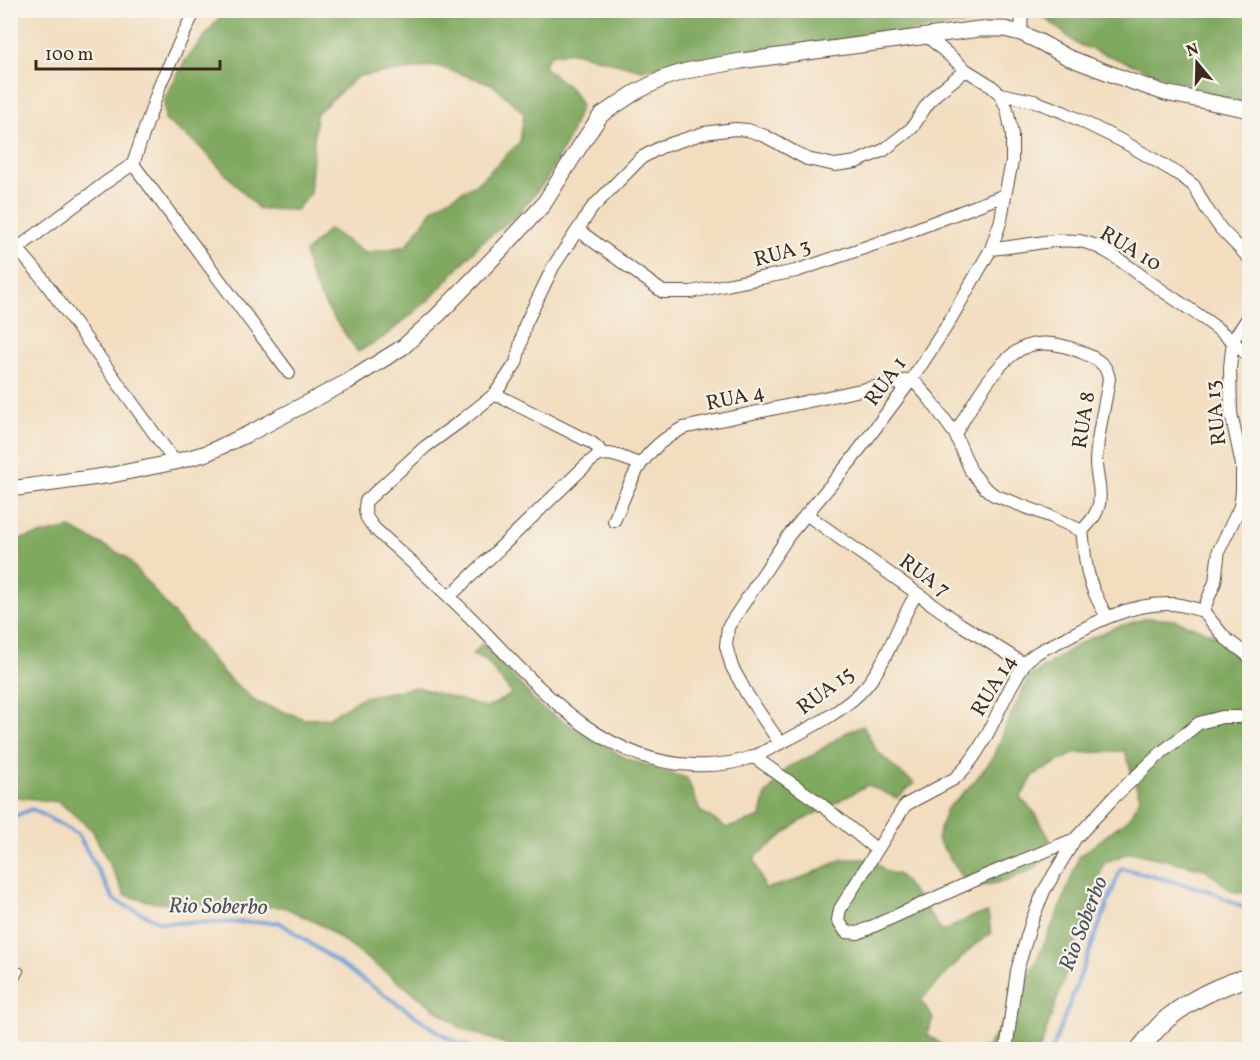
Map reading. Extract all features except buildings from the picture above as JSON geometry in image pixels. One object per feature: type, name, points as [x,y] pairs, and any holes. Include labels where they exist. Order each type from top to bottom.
[{"type":"main road","points":[[1139,1050],[1166,1020],[1189,1003],[1213,990],[1250,977]]},
{"type":"street","points":[[175,462],[47,284],[14,244],[133,164],[161,82],[195,10]]},
{"type":"street","points":[[1021,33],[1022,10]]},
{"type":"street","points":[[10,489],[112,475],[207,453],[347,382],[403,347],[446,307],[543,205],[601,115],[636,92],[664,78],[686,71],[741,61],[978,29],[1004,29],[1021,33],[1067,57],[1156,90],[1250,110]]},
{"type":"street","points":[[927,36],[966,70],[1000,94],[1034,101],[1063,112],[1124,142],[1180,175],[1194,186],[1221,229],[1250,259]]},
{"type":"street","name":"RUA 15","points":[[917,593],[880,666],[859,694],[798,735],[754,757],[715,766],[682,765],[651,759],[620,747],[583,724],[539,687],[449,597],[375,529],[367,519],[364,510],[366,501],[425,447],[495,394],[516,363],[525,325],[553,267],[592,208],[641,158],[660,147],[705,133],[735,129],[748,130],[765,136],[807,159],[835,165],[856,162],[884,150],[912,128],[936,94],[966,70]]},
{"type":"street","name":"RUA 1","points":[[780,743],[748,696],[732,667],[726,646],[728,627],[789,535],[850,462],[912,379],[992,249],[1001,220],[1012,162],[1012,134],[1007,108],[1000,94]]},
{"type":"street","points":[[133,164],[289,374]]},
{"type":"street","name":"RUA 3","points":[[578,230],[663,291],[691,292],[796,271],[1005,195]]},
{"type":"street","name":"RUA 10","points":[[992,249],[1064,241],[1090,243],[1198,314],[1233,340],[1250,358]]},
{"type":"street","name":"RUA 13","points":[[1203,611],[1215,582],[1219,550],[1240,507],[1242,465],[1231,413],[1230,368],[1233,340],[1250,315]]},
{"type":"street","name":"RUA 8","points":[[955,434],[985,385],[1004,361],[1017,351],[1035,344],[1064,345],[1102,363],[1108,371],[1109,379],[1096,464],[1100,504],[1094,518],[1082,531]]},
{"type":"street","points":[[912,379],[955,434],[971,471],[984,487],[994,495],[1082,531],[1086,566],[1091,584],[1107,617],[1138,607],[1168,603],[1203,611],[1226,638],[1250,657]]},
{"type":"street","name":"RUA 4","points":[[614,521],[640,464],[648,453],[683,428],[912,379]]},
{"type":"street","points":[[495,394],[592,443],[602,454]]},
{"type":"street","points":[[449,597],[596,457],[602,454],[612,455],[640,464]]},
{"type":"street","name":"RUA 7","points":[[806,514],[960,624],[1024,664]]},
{"type":"street","name":"RUA 14","points":[[877,850],[907,804],[961,774],[975,754],[1024,664],[1038,653],[1107,617]]},
{"type":"street","points":[[1007,1043],[1017,971],[1032,920],[1044,891],[1075,840],[1114,797],[1189,730],[1199,723],[1221,717],[1250,717]]},
{"type":"street","points":[[754,757],[818,802],[877,850],[840,909],[838,920],[846,932],[858,933],[982,877],[1075,840]]},
{"type":"lane","points":[[10,990],[20,971]]},
{"type":"green space","points":[[225,11],[996,11],[989,21],[691,60],[642,70],[574,52],[550,55],[543,66],[572,90],[581,105],[570,135],[546,180],[518,214],[481,243],[429,300],[384,337],[358,352],[318,293],[305,253],[329,229],[365,253],[406,246],[435,207],[480,181],[520,142],[524,113],[492,84],[437,66],[358,76],[316,114],[310,194],[296,210],[259,209],[199,146],[165,120],[164,100],[185,61]]},
{"type":"green space","points":[[1037,11],[1249,11],[1249,102],[1231,101],[1077,44]]},
{"type":"green space","points":[[70,528],[126,557],[224,674],[256,702],[305,719],[328,718],[363,697],[417,687],[487,708],[512,694],[485,659],[472,655],[483,643],[541,708],[627,759],[687,778],[700,811],[727,828],[761,817],[765,796],[788,767],[813,755],[845,733],[863,726],[877,751],[914,783],[897,798],[868,785],[801,821],[754,858],[765,889],[800,879],[843,859],[872,859],[887,872],[899,875],[942,932],[973,916],[988,913],[991,934],[973,946],[921,1000],[933,1018],[927,1034],[948,1049],[519,1049],[461,1028],[323,926],[284,907],[155,903],[125,895],[92,830],[59,802],[11,796],[11,541]]},
{"type":"green space","points":[[1148,618],[1175,620],[1217,636],[1234,652],[1242,668],[1249,672],[1249,894],[1232,891],[1205,869],[1131,852],[1104,863],[1040,1049],[974,1049],[987,1047],[1018,1001],[1060,908],[1079,857],[1130,817],[1140,798],[1125,751],[1075,753],[1034,775],[1020,798],[1035,813],[1054,847],[1035,868],[1007,881],[970,888],[937,839],[946,810],[973,783],[994,757],[1028,678],[1080,643],[1116,627]]},
{"type":"waterway","name":"Rio Soberbo","points":[[10,818],[32,809],[78,834],[114,900],[162,923],[279,922],[446,1037],[475,1050]]},
{"type":"waterway","name":"Rio Soberbo","points":[[1052,1050],[1121,868],[1210,891],[1250,911]]}]
